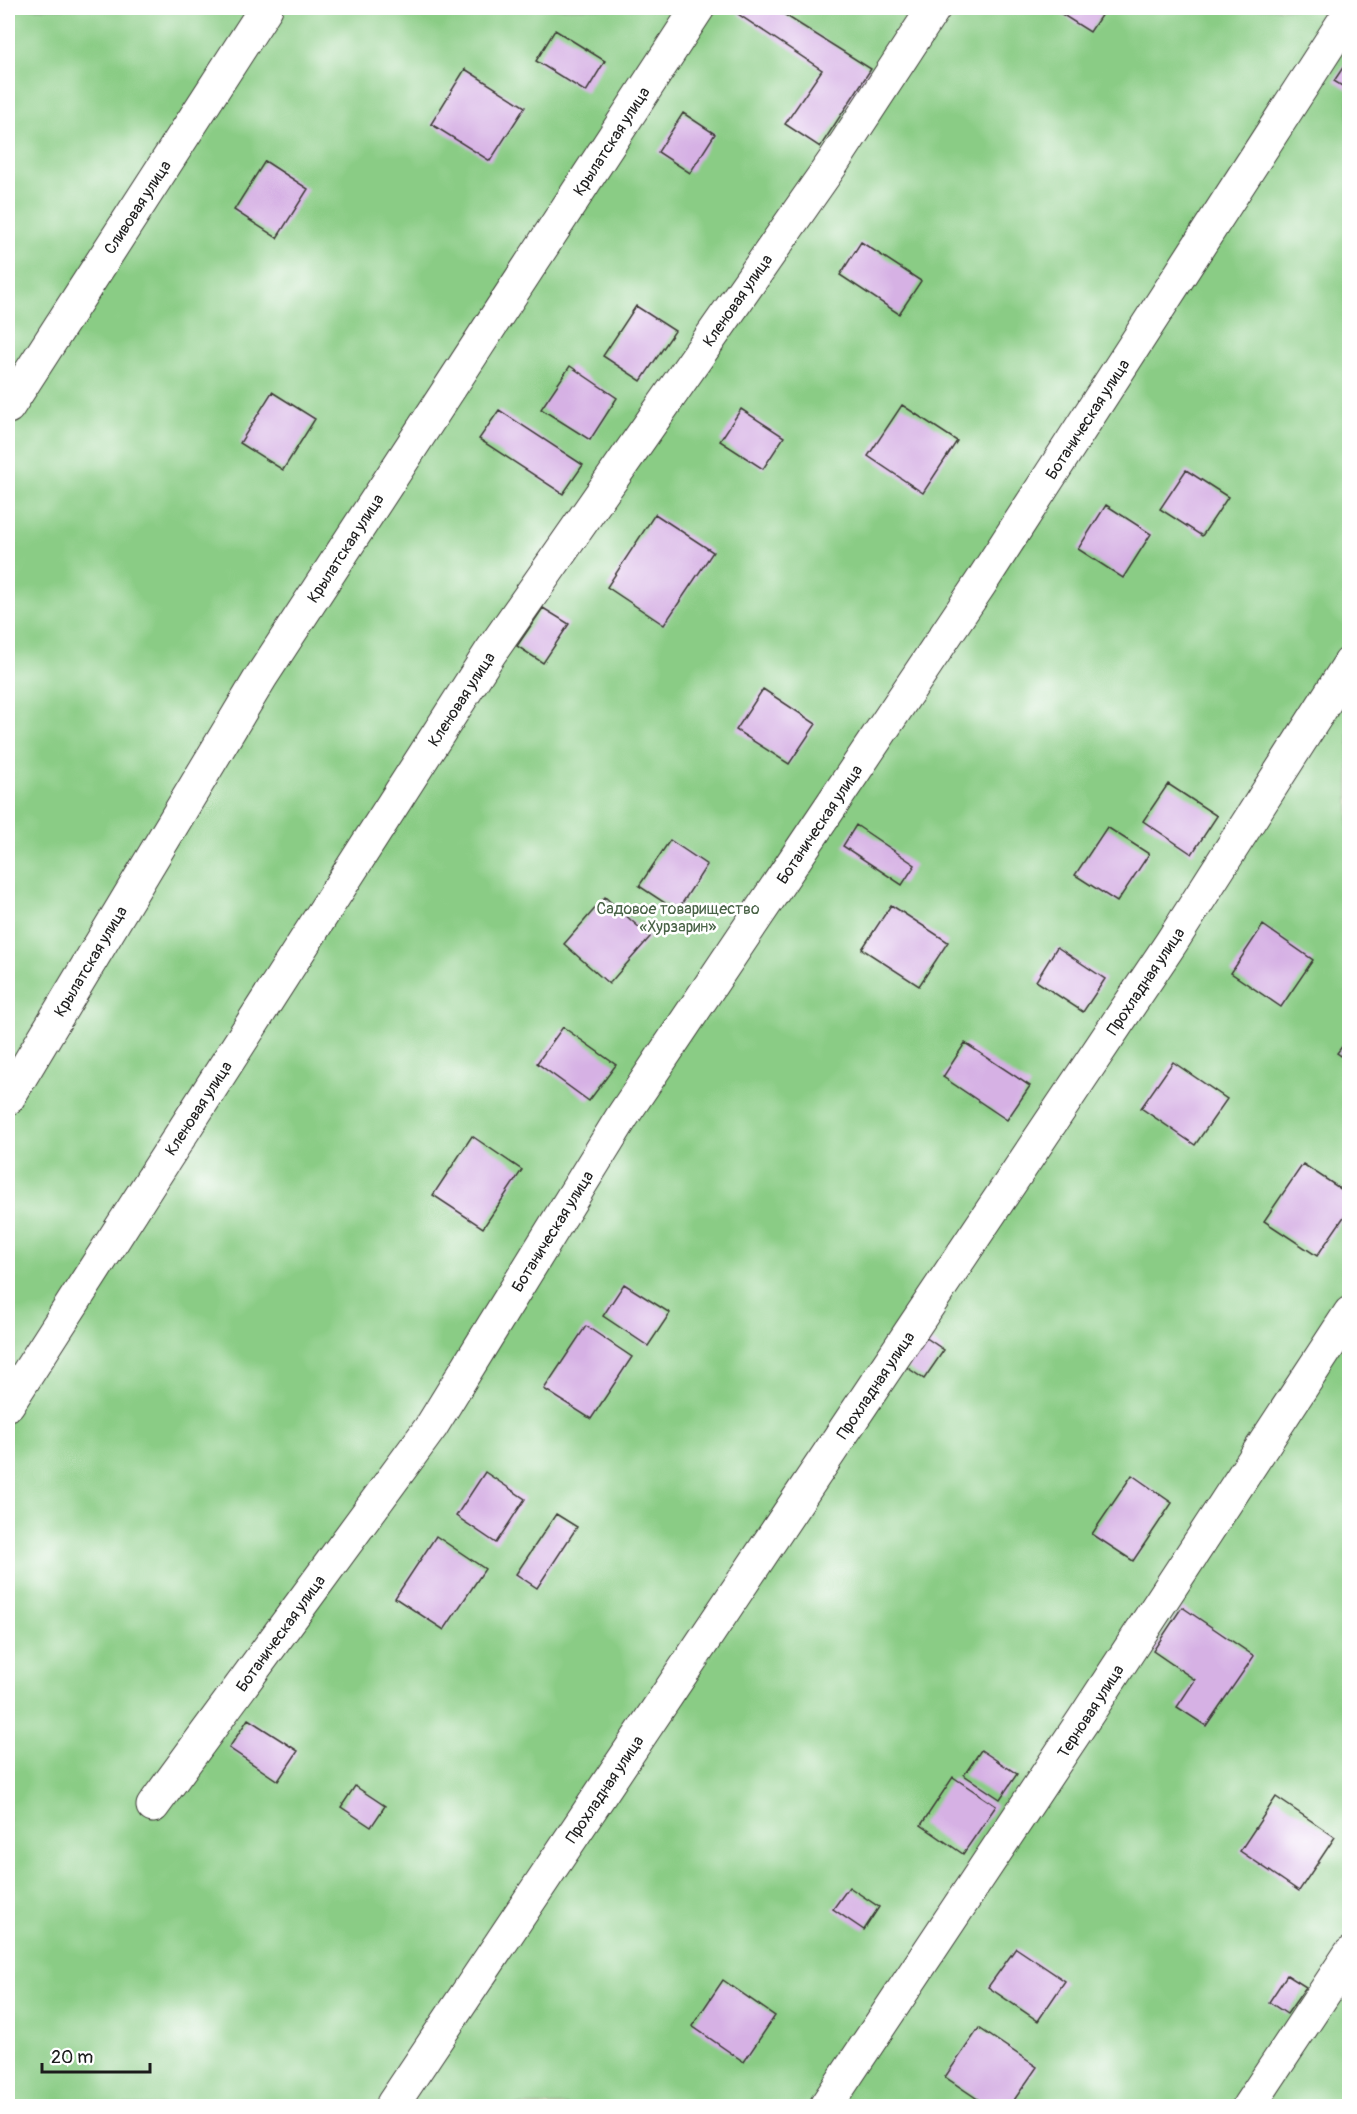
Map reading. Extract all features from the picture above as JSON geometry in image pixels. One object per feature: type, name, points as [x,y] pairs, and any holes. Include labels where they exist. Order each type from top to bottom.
[{"type":"street","name":"Сливовая улица","points":[[8,407],[266,8]]},
{"type":"street","name":"Крылатская улица","points":[[8,1098],[261,677],[698,8]]},
{"type":"street","name":"Кленовая улица","points":[[8,1404],[490,653],[832,164],[934,8]]},
{"type":"street","name":"Ботаническая улица","points":[[153,1806],[431,1427],[622,1117],[980,585],[1350,12]]},
{"type":"street","name":"Прохладная улица","points":[[393,2103],[1171,943],[1350,663]]},
{"type":"street","name":"Терновая улица","points":[[826,2106],[1086,1716],[1350,1312]]},
{"type":"street","points":[[1249,2106],[1350,1954]]},
{"type":"green space","name":"Садовое товарищество «Хурзарин»","points":[[8,8],[1349,8],[1349,2106],[8,2106]]},
{"type":"building","points":[[742,8],[774,8],[871,69],[820,147],[785,124],[822,70],[738,14]]},
{"type":"building","points":[[1052,8],[1106,8],[1090,32]]},
{"type":"building","points":[[555,30],[605,61],[586,92],[536,61]]},
{"type":"building","points":[[1350,57],[1350,91],[1334,81]]},
{"type":"building","points":[[465,69],[525,107],[490,161],[431,124]]},
{"type":"building","points":[[683,113],[715,134],[690,173],[658,152]]},
{"type":"building","points":[[265,161],[308,189],[277,238],[234,210]]},
{"type":"building","points":[[861,242],[921,281],[899,314],[840,275]]},
{"type":"building","points":[[636,306],[675,331],[641,381],[603,356]]},
{"type":"building","points":[[570,366],[617,398],[590,440],[541,409]]},
{"type":"building","points":[[272,392],[315,419],[283,470],[240,443]]},
{"type":"building","points":[[902,405],[957,441],[923,493],[868,456]]},
{"type":"building","points":[[741,409],[784,437],[763,469],[720,441]]},
{"type":"building","points":[[499,410],[583,465],[563,494],[479,439]]},
{"type":"building","points":[[1186,470],[1228,497],[1202,536],[1160,509]]},
{"type":"building","points":[[1106,505],[1151,534],[1123,578],[1078,549]]},
{"type":"building","points":[[655,514],[713,552],[664,625],[607,587]]},
{"type":"building","points":[[543,608],[569,624],[543,663],[517,646]]},
{"type":"building","points":[[763,689],[816,724],[789,764],[736,730]]},
{"type":"building","points":[[1168,784],[1217,816],[1192,854],[1143,821]]},
{"type":"building","points":[[856,825],[915,865],[902,885],[843,846]]},
{"type":"building","points":[[1107,827],[1149,854],[1117,902],[1075,875]]},
{"type":"building","points":[[670,840],[707,865],[677,911],[639,886]]},
{"type":"building","points":[[605,897],[650,937],[609,984],[564,944]]},
{"type":"building","points":[[891,905],[948,942],[919,986],[862,949]]},
{"type":"building","points":[[1263,925],[1313,960],[1281,1007],[1231,973]]},
{"type":"building","points":[[1057,947],[1105,979],[1083,1012],[1036,981]]},
{"type":"building","points":[[563,1027],[616,1065],[589,1101],[537,1063]]},
{"type":"building","points":[[1350,1036],[1350,1062],[1337,1053]]},
{"type":"building","points":[[965,1043],[1030,1086],[1007,1120],[943,1077]]},
{"type":"building","points":[[1173,1062],[1227,1099],[1195,1145],[1141,1108]]},
{"type":"building","points":[[472,1136],[522,1170],[483,1228],[433,1195]]},
{"type":"building","points":[[1303,1164],[1350,1195],[1350,1208],[1317,1256],[1264,1221]]},
{"type":"building","points":[[624,1284],[670,1313],[648,1346],[603,1316]]},
{"type":"building","points":[[586,1326],[632,1357],[591,1419],[544,1389]]},
{"type":"building","points":[[925,1337],[944,1350],[924,1379],[905,1366]]},
{"type":"building","points":[[485,1472],[525,1499],[496,1543],[456,1516]]},
{"type":"building","points":[[1132,1475],[1172,1503],[1133,1561],[1092,1534]]},
{"type":"building","points":[[556,1514],[577,1527],[537,1588],[516,1574]]},
{"type":"building","points":[[436,1536],[485,1569],[444,1630],[395,1598]]},
{"type":"building","points":[[1182,1607],[1254,1656],[1206,1726],[1177,1707],[1195,1680],[1153,1651]]},
{"type":"building","points":[[248,1719],[298,1751],[278,1781],[229,1748]]},
{"type":"building","points":[[981,1750],[1017,1774],[1000,1799],[964,1775]]},
{"type":"building","points":[[953,1777],[996,1806],[963,1854],[921,1825]]},
{"type":"building","points":[[355,1786],[385,1806],[371,1827],[341,1807]]},
{"type":"building","points":[[1276,1797],[1335,1837],[1299,1891],[1240,1851]]},
{"type":"building","points":[[849,1887],[879,1907],[864,1930],[833,1909]]},
{"type":"building","points":[[1016,1948],[1065,1981],[1038,2021],[988,1987]]},
{"type":"building","points":[[1287,1975],[1306,1987],[1287,2014],[1269,2002]]},
{"type":"building","points":[[723,1980],[775,2016],[744,2062],[692,2026]]},
{"type":"building","points":[[979,2028],[1037,2067],[1010,2106],[988,2106],[945,2077]]}]
